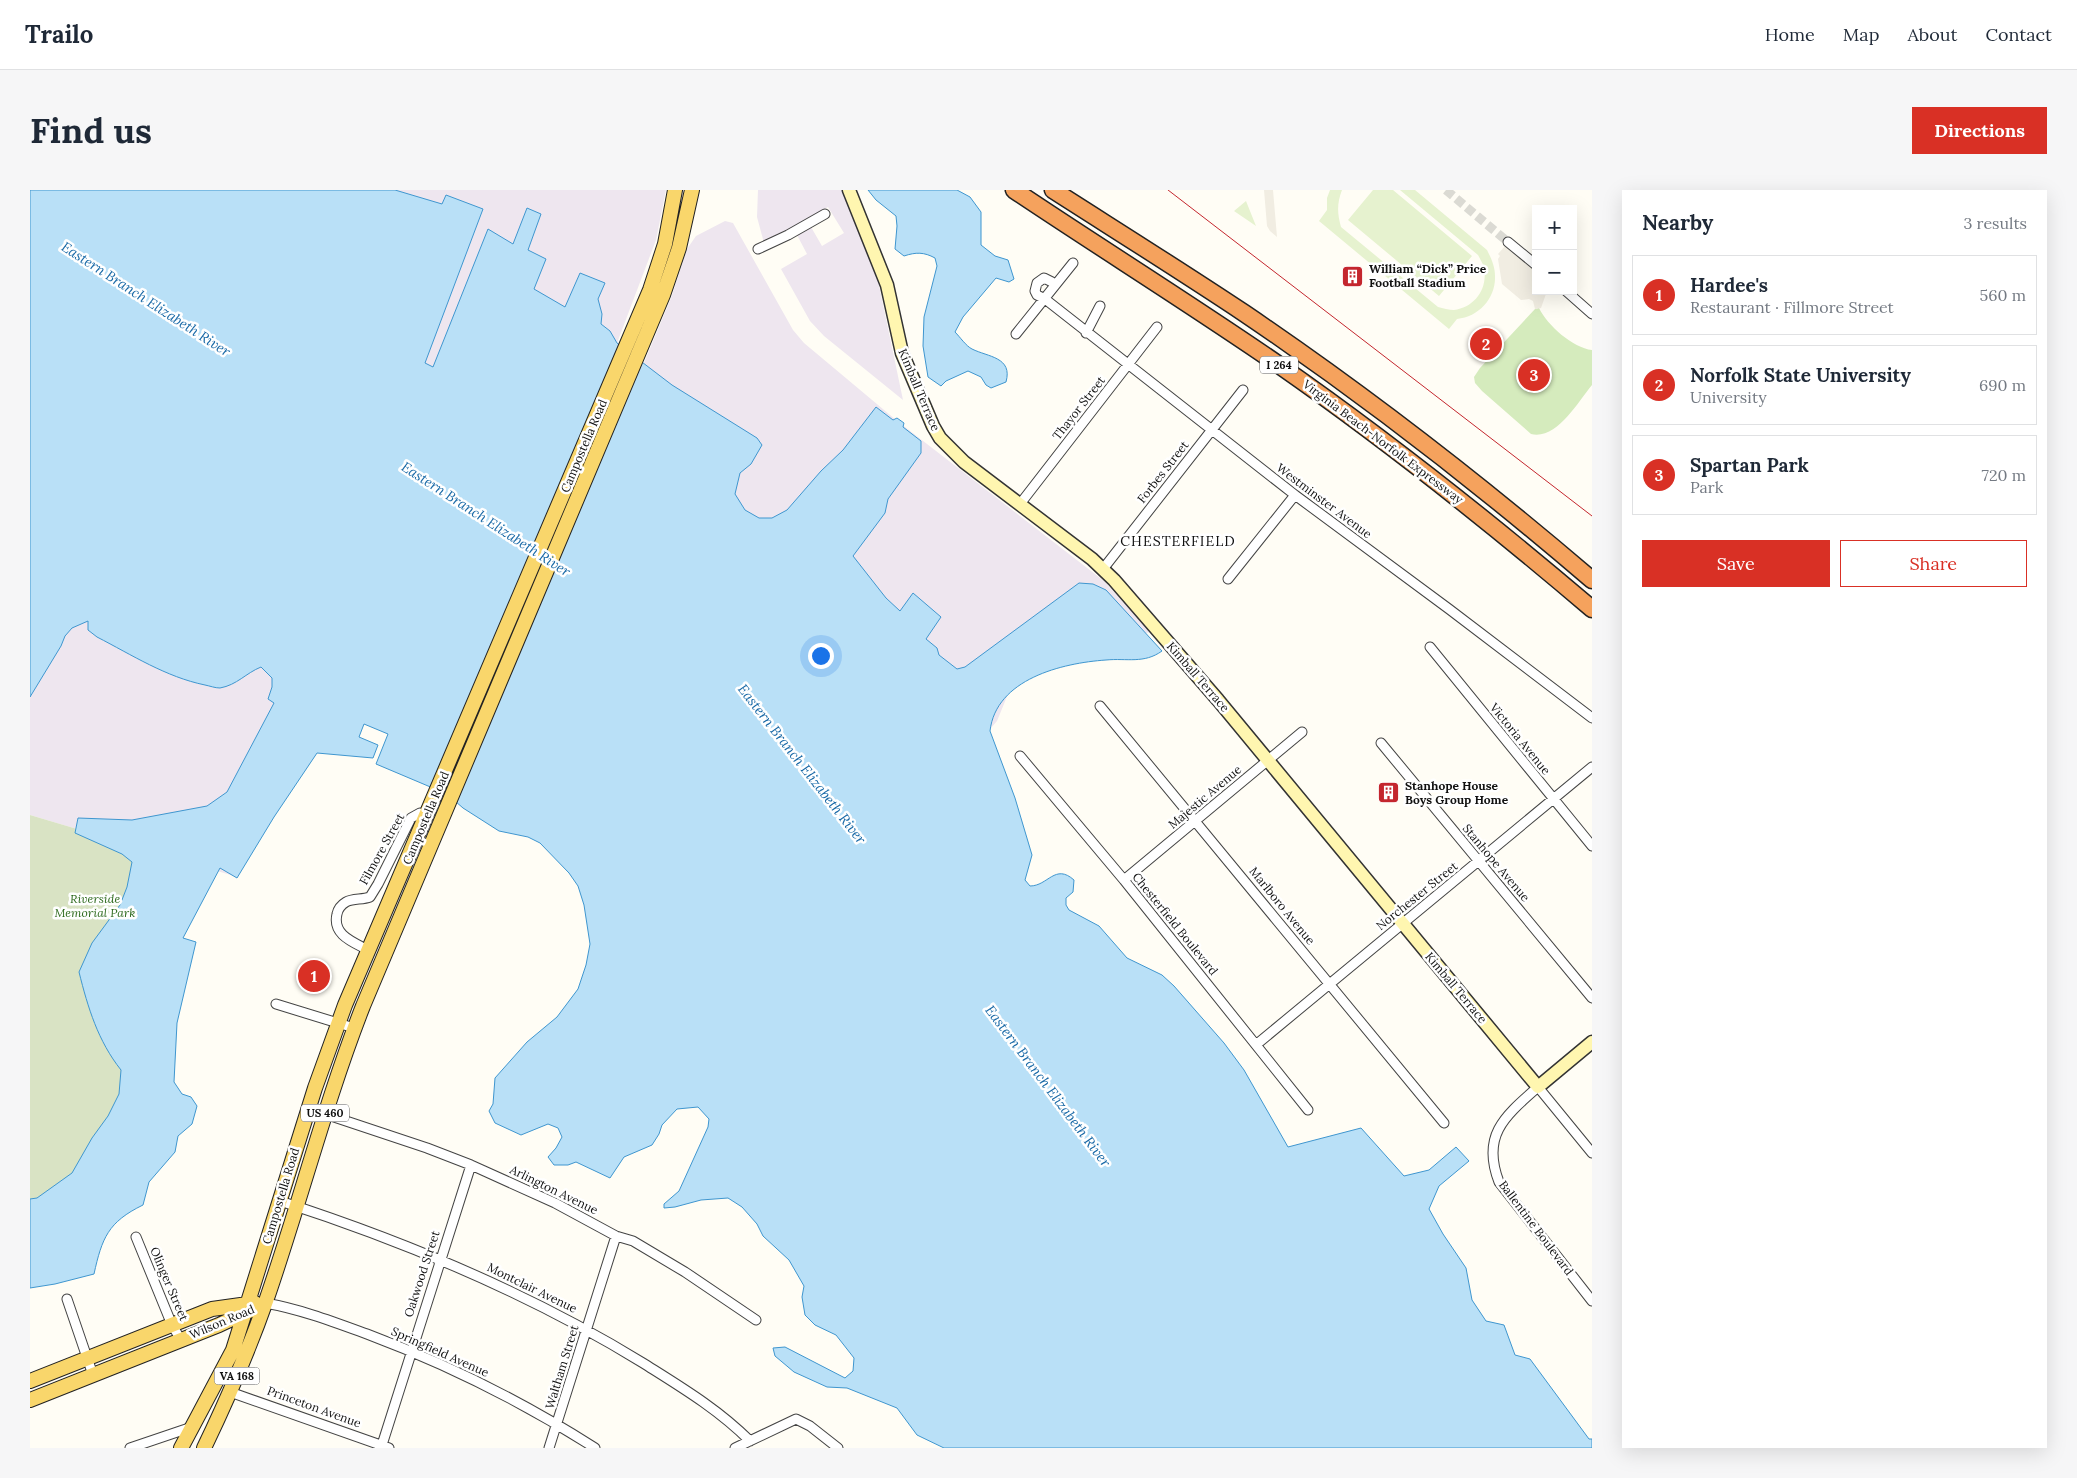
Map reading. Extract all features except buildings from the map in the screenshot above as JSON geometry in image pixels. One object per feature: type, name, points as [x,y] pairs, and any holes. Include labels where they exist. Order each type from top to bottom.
[{"type":"highway","name":"Virginia Beach-Norfolk Expressway","points":[[1053,190],[1245,314],[1352,389],[1483,489],[1592,580]]},
{"type":"highway","name":"Virginia Beach-Norfolk Expressway","points":[[1016,191],[1224,327],[1344,411],[1469,507],[1592,609]]},
{"type":"main road","name":"Campostella Road","points":[[181,1448],[233,1350],[318,1079],[338,1023],[647,298],[665,244],[675,190]]},
{"type":"main road","name":"Campostella Road","points":[[204,1448],[230,1392],[265,1303],[324,1114],[354,1028],[663,295],[679,248],[692,190]]},
{"type":"main road","name":"Wilson Road","points":[[30,1400],[180,1340],[246,1308],[265,1303]]},
{"type":"main road","name":"Wilson Road","points":[[30,1380],[212,1309],[246,1308]]},
{"type":"street","name":"Kimball Terrace","points":[[849,190],[887,285],[902,353],[933,426],[951,450],[1103,569],[1218,700],[1592,1153]]},
{"type":"street","points":[[758,249],[825,214]]},
{"type":"street","points":[[1508,242],[1532,262]]},
{"type":"street","points":[[1016,334],[1073,263]]},
{"type":"street","points":[[1044,299],[1037,295],[1035,291],[1037,283],[1044,278],[1054,285]]},
{"type":"street","points":[[1571,295],[1592,314]]},
{"type":"street","name":"Westminster Avenue","points":[[1044,299],[1295,495],[1592,718]]},
{"type":"street","points":[[1086,333],[1100,306]]},
{"type":"street","name":"Thayor Street","points":[[1020,504],[1157,327]]},
{"type":"street","name":"Forbes Street","points":[[1103,569],[1243,390]]},
{"type":"street","points":[[1228,579],[1295,495]]},
{"type":"street","name":"Victoria Avenue","points":[[1430,647],[1592,846]]},
{"type":"street","name":"Marlboro Avenue","points":[[1100,706],[1444,1123]]},
{"type":"street","name":"Majestic Avenue","points":[[1124,880],[1302,732]]},
{"type":"street","name":"Stanhope Avenue","points":[[1381,743],[1592,998]]},
{"type":"street","name":"Chesterfield Boulevard","points":[[1020,756],[1124,880],[1308,1110]]},
{"type":"street","name":"Norchester Street","points":[[1257,1044],[1592,767]]},
{"type":"street","name":"Filmore Street","points":[[368,950],[350,941],[338,931],[336,924],[338,911],[345,902],[370,896],[411,818],[420,813]]},
{"type":"street","points":[[276,1004],[354,1028]]},
{"type":"street","name":"Ballentine Boulevard","points":[[1592,1042],[1508,1113],[1499,1128],[1492,1150],[1493,1168],[1499,1182],[1592,1301]]},
{"type":"street","name":"Arlington Avenue","points":[[324,1114],[427,1148],[470,1165],[555,1203],[616,1236],[633,1240],[678,1267],[756,1320]]},
{"type":"street","name":"Oakwood Street","points":[[384,1447],[411,1351],[470,1165]]},
{"type":"street","name":"Montclair Avenue","points":[[280,1202],[393,1240],[512,1291],[586,1330],[708,1405],[750,1441]]},
{"type":"street","name":"Waltham Street","points":[[549,1448],[616,1236]]},
{"type":"street","name":"Olinger Street","points":[[136,1237],[180,1340]]},
{"type":"street","points":[[67,1299],[93,1375]]},
{"type":"street","name":"Springfield Avenue","points":[[265,1303],[338,1324],[411,1351],[473,1379],[595,1448]]},
{"type":"street","name":"Princeton Avenue","points":[[230,1392],[384,1447]]},
{"type":"street","points":[[735,1448],[792,1420],[801,1420],[838,1448]]},
{"type":"street","points":[[130,1448],[192,1428]]},
{"type":"shaded area","points":[[178,190],[666,190],[656,240],[617,343],[434,367],[424,364]]},
{"type":"shaded area","points":[[758,190],[843,190],[876,271],[903,400],[824,336],[810,321],[781,269],[807,254],[797,235],[811,227],[822,246],[844,233],[828,207],[764,243],[757,217]]},
{"type":"shaded area","points":[[1264,190],[1273,190],[1277,237],[1267,226]]},
{"type":"shaded area","points":[[725,221],[733,223],[793,330],[804,343],[896,420],[1104,581],[1150,632],[1017,672],[997,721],[924,806],[603,461],[671,298],[687,249],[696,236]]},
{"type":"shaded area","points":[[1505,246],[1532,268],[1532,295],[1546,295],[1541,308],[1535,309],[1533,301],[1529,299],[1521,300],[1502,284],[1498,259],[1500,256],[1498,254]]},
{"type":"shaded area","points":[[30,372],[417,604],[234,876],[30,815]]},
{"type":"green space","points":[[1330,190],[1342,190],[1338,208],[1341,227],[1438,307],[1454,310],[1468,306],[1478,296],[1484,284],[1483,266],[1478,255],[1400,190],[1415,190],[1487,250],[1494,265],[1495,284],[1493,292],[1485,305],[1472,315],[1457,319],[1449,329],[1319,221],[1327,210],[1327,198]]},
{"type":"green space","points":[[1373,190],[1393,190],[1472,256],[1439,296],[1348,220]]},
{"type":"green space","points":[[1246,201],[1256,226],[1234,211]]},
{"type":"green space","points":[[1539,308],[1561,335],[1577,345],[1592,350],[1592,385],[1558,426],[1540,434],[1531,434],[1482,391],[1475,383],[1474,377],[1480,368],[1535,309]]},
{"type":"green space","name":"Riverside Memorial Park","points":[[30,815],[181,860],[135,1083],[89,1161],[30,1218]]},
{"type":"water","name":"Eastern Branch Elizabeth River","points":[[30,190],[395,190],[442,204],[446,195],[483,209],[425,363],[433,367],[488,229],[513,244],[527,208],[541,214],[528,250],[546,259],[534,289],[565,307],[580,273],[605,283],[598,299],[602,314],[601,324],[610,331],[617,343],[672,385],[757,438],[762,445],[751,464],[740,473],[735,494],[745,510],[759,518],[772,518],[787,510],[821,471],[843,450],[876,407],[893,420],[897,418],[904,423],[903,427],[921,441],[921,453],[888,499],[885,513],[853,556],[886,598],[900,611],[913,593],[941,617],[926,639],[937,648],[939,655],[957,669],[965,667],[1079,583],[1093,584],[1106,590],[1162,651],[1149,658],[1089,662],[1052,670],[1018,686],[1004,698],[995,713],[990,731],[1015,798],[1032,855],[1025,880],[1030,886],[1042,883],[1056,874],[1062,874],[1074,880],[1073,892],[1066,898],[1066,905],[1069,910],[1099,926],[1127,958],[1162,975],[1174,986],[1224,1043],[1244,1070],[1288,1147],[1361,1128],[1404,1176],[1429,1170],[1456,1147],[1469,1161],[1439,1186],[1429,1209],[1466,1268],[1472,1300],[1486,1321],[1504,1325],[1515,1355],[1530,1359],[1589,1439],[1592,1439],[1592,1448],[944,1448],[917,1435],[897,1408],[847,1388],[827,1387],[794,1372],[775,1356],[773,1348],[785,1347],[845,1378],[853,1371],[854,1358],[836,1335],[815,1325],[805,1315],[802,1297],[804,1286],[789,1260],[763,1236],[757,1224],[742,1207],[728,1198],[701,1200],[664,1208],[664,1204],[679,1191],[708,1127],[709,1119],[698,1107],[677,1109],[662,1125],[652,1145],[624,1157],[610,1178],[576,1162],[568,1165],[554,1165],[548,1157],[562,1137],[558,1128],[548,1124],[521,1135],[495,1123],[489,1111],[493,1104],[495,1078],[527,1042],[557,1017],[578,989],[586,965],[590,944],[584,905],[578,886],[569,873],[540,843],[528,837],[499,831],[463,808],[447,794],[376,764],[388,734],[364,724],[359,737],[378,745],[373,758],[317,753],[274,817],[237,878],[220,868],[183,938],[196,942],[177,1023],[174,1082],[182,1094],[191,1097],[197,1106],[192,1124],[178,1136],[175,1152],[149,1182],[143,1205],[131,1211],[108,1232],[100,1250],[94,1274],[30,1288],[30,1199],[37,1198],[72,1173],[92,1138],[108,1116],[119,1094],[121,1070],[100,1036],[79,972],[92,943],[120,905],[127,887],[132,862],[122,854],[75,833],[78,818],[132,820],[207,806],[227,792],[274,703],[268,699],[272,687],[272,678],[261,667],[220,688],[191,681],[150,665],[97,637],[88,630],[88,621],[72,628],[65,636],[61,646],[30,697]]},
{"type":"water","points":[[868,190],[957,190],[970,197],[981,212],[981,245],[995,256],[1008,260],[1014,279],[1009,282],[996,278],[963,317],[955,332],[970,348],[992,356],[1003,363],[1006,367],[1006,382],[991,388],[986,385],[981,377],[968,371],[946,381],[941,386],[928,377],[923,346],[924,317],[937,266],[935,258],[920,253],[904,256],[895,249],[896,216],[876,200]]},
{"type":"tunnel","points":[[1446,190],[1508,242]]},
{"type":"tram line","points":[[1168,190],[1592,516]]},
{"type":"place","name":"William “Dick” Price Football Stadium","points":[[1353,276]]},
{"type":"place","name":"Norfolk State University","points":[[1486,344]]},
{"type":"place","name":"Spartan Park","points":[[1534,375]]},
{"type":"place","name":"Stanhope House Boys Group Home","points":[[1389,793]]},
{"type":"place","name":"Hardee's","points":[[314,976]]},
{"type":"district","name":"CHESTERFIELD","points":[[1178,541]]}]
